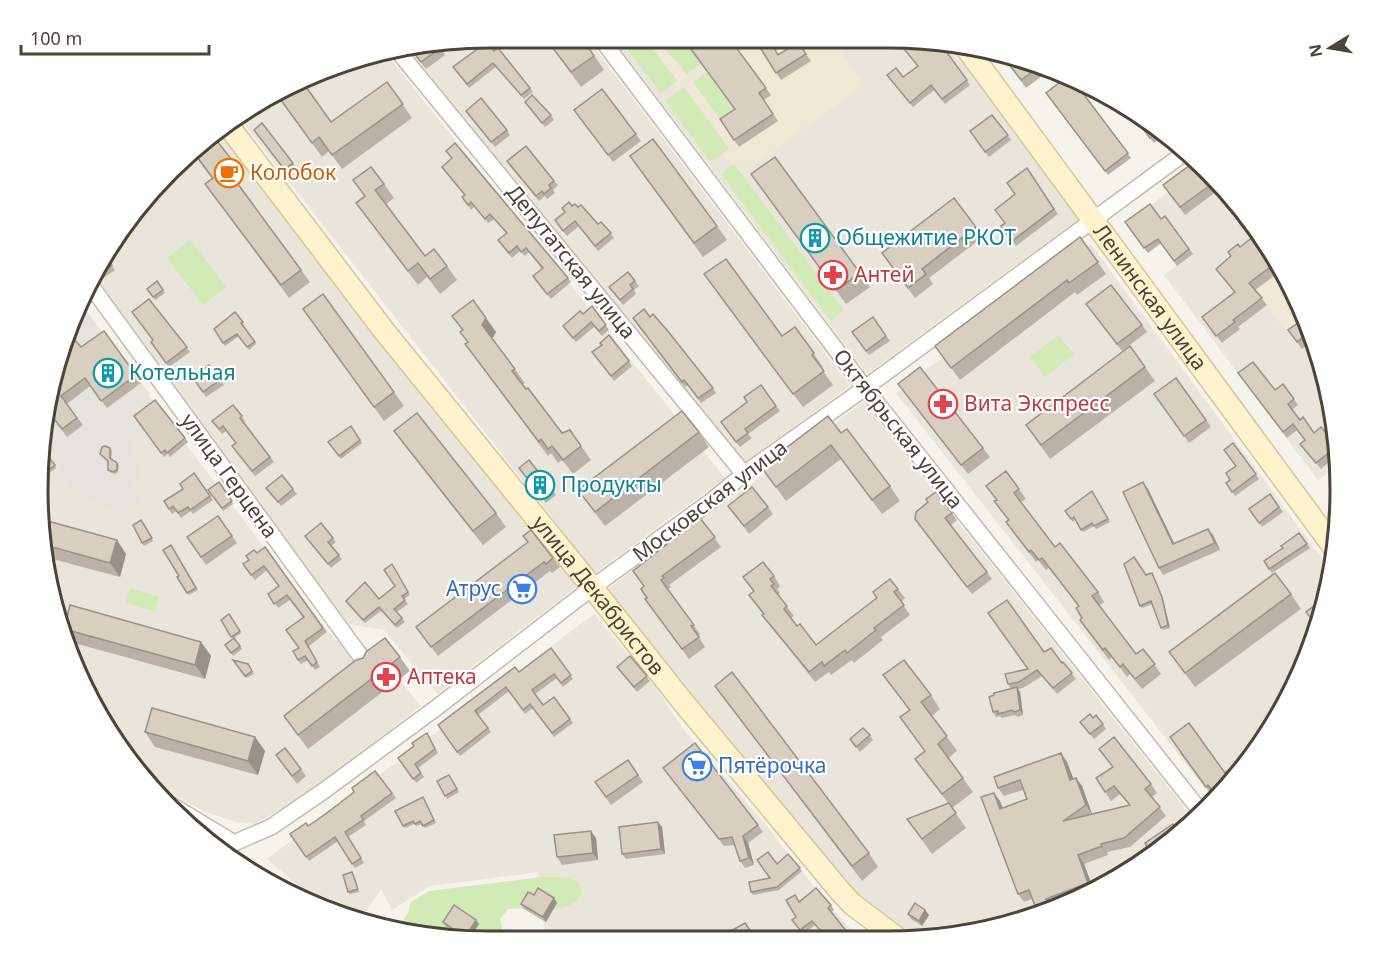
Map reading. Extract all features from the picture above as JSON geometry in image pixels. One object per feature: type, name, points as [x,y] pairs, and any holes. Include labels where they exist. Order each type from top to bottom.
[{"type":"street","name":"Октябрьская улица","points":[[609,48],[865,388],[1197,806]]},
{"type":"street","name":"Депутатская улица","points":[[402,56],[744,474]]},
{"type":"street","name":"Ленинская улица","points":[[972,56],[1327,538]]},
{"type":"street","name":"улица Декабристов","points":[[232,131],[386,332],[593,587],[683,702],[840,891],[852,904],[888,931]]},
{"type":"street","name":"Московская улица","points":[[199,822],[234,843],[271,827],[436,708],[744,474],[1179,157]]},
{"type":"street","name":"улица Герцена","points":[[95,292],[367,665]]},
{"type":"shaded area","points":[[595,48],[850,386],[741,466],[413,55],[461,49]]},
{"type":"shaded area","points":[[620,48],[888,48],[958,54],[1079,219],[867,374]]},
{"type":"shaded area","points":[[644,48],[838,48],[864,85],[738,176]]},
{"type":"shaded area","points":[[390,59],[725,478],[595,573],[243,123],[269,107],[321,82],[348,71]]},
{"type":"shaded area","points":[[226,135],[578,586],[437,694],[384,630],[349,624],[95,292],[122,244],[158,198],[177,177]]},
{"type":"shaded area","points":[[1195,172],[1220,198],[1254,241],[1231,259],[1311,362],[1322,403],[1329,461],[1329,471],[1318,480],[1164,275],[1177,265],[1161,244],[1148,253],[1129,227],[1153,209],[1151,205]]},
{"type":"shaded area","points":[[1254,241],[1284,294],[1311,362],[1231,259]]},
{"type":"shaded area","points":[[1091,244],[1324,561],[1307,631],[1284,685],[1256,735],[1209,793],[896,393]]},
{"type":"shaded area","points":[[86,311],[150,394],[126,411],[140,431],[128,441],[142,477],[131,486],[141,498],[124,511],[113,511],[70,484],[49,456],[56,403],[63,375]]},
{"type":"shaded area","points":[[86,313],[335,640],[372,648],[421,706],[307,794],[255,824],[236,822],[206,812],[177,797],[156,778],[139,758],[107,710],[71,631],[56,576],[48,490],[52,432],[63,375]]},
{"type":"shaded area","points":[[863,402],[1189,813],[1134,857],[1057,897],[1030,908],[975,923],[903,930],[847,887],[607,589]]},
{"type":"shaded area","points":[[594,614],[655,686],[684,730],[768,827],[851,931],[545,931],[538,872],[430,886],[392,910],[381,889],[365,913],[302,888],[267,859]]},
{"type":"green space","points":[[626,48],[652,48],[677,81],[661,93]]},
{"type":"green space","points":[[664,48],[689,48],[701,64],[687,74]]},
{"type":"green space","points":[[707,72],[740,116],[725,126],[693,82]]},
{"type":"green space","points":[[684,87],[729,149],[711,162],[665,101]]},
{"type":"green space","points":[[734,164],[844,310],[831,321],[721,174]]},
{"type":"green space","points":[[190,240],[226,287],[203,305],[167,258]]},
{"type":"green space","points":[[1058,335],[1074,354],[1045,377],[1030,357]]},
{"type":"green space","points":[[130,588],[159,597],[155,612],[126,603]]},
{"type":"green space","points":[[542,877],[561,877],[579,883],[582,894],[567,906],[558,909],[508,909],[500,919],[503,931],[461,930],[402,923],[411,902],[429,891]]},
{"type":"building","points":[[478,48],[492,48],[494,51],[498,48],[530,88],[521,95],[493,63],[467,84],[453,67]]},
{"type":"building","points":[[553,48],[589,48],[594,56],[571,72]]},
{"type":"building","points":[[690,48],[736,48],[766,88],[759,93],[773,114],[734,140],[720,119],[735,109]]},
{"type":"building","points":[[760,48],[774,48],[778,55],[789,48],[802,48],[806,54],[776,73]]},
{"type":"building","points":[[904,49],[947,52],[967,80],[942,99],[931,85],[910,103],[887,75],[896,68],[903,77],[918,66]]},
{"type":"building","points":[[435,52],[421,62],[415,54]]},
{"type":"building","points":[[1010,65],[1032,72],[1021,80]]},
{"type":"building","points":[[387,82],[403,104],[332,155],[319,137],[312,143],[281,101],[307,88],[331,122]]},
{"type":"building","points":[[1059,83],[1083,94],[1128,153],[1105,171],[1046,93]]},
{"type":"building","points":[[602,89],[636,134],[608,155],[574,110]]},
{"type":"building","points":[[532,95],[551,115],[542,123],[525,102]]},
{"type":"building","points":[[481,98],[507,130],[491,142],[466,111]]},
{"type":"building","points":[[992,115],[1008,135],[985,152],[970,131]]},
{"type":"building","points":[[262,123],[293,163],[284,169],[254,130]]},
{"type":"building","points":[[653,139],[717,226],[694,243],[630,156]]},
{"type":"building","points":[[218,142],[231,159],[224,165],[301,270],[281,285],[205,184],[213,178],[198,158]]},
{"type":"building","points":[[455,143],[568,278],[547,294],[533,276],[543,268],[526,248],[521,252],[517,246],[509,253],[498,240],[507,233],[490,214],[485,219],[471,202],[468,205],[462,197],[465,195],[442,167],[452,158],[446,151]]},
{"type":"building","points":[[526,146],[554,181],[549,185],[551,188],[544,194],[542,191],[536,196],[507,161]]},
{"type":"building","name":"Общежитие РКОТ","points":[[775,157],[860,273],[836,290],[751,174]]},
{"type":"building","points":[[1189,166],[1209,186],[1180,207],[1163,185]]},
{"type":"building","points":[[371,167],[384,184],[375,190],[425,256],[434,249],[447,266],[430,279],[418,263],[408,271],[356,203],[365,196],[353,180]]},
{"type":"building","points":[[1027,168],[1054,209],[1012,241],[1001,226],[1005,223],[995,210],[1015,194],[1007,183]]},
{"type":"building","points":[[954,198],[976,227],[922,269],[926,274],[908,288],[882,253]]},
{"type":"building","points":[[569,202],[572,206],[581,205],[598,224],[601,222],[611,233],[595,246],[575,221],[563,231],[555,220],[565,212],[562,208]]},
{"type":"building","points":[[1150,204],[1161,219],[1165,216],[1189,249],[1174,261],[1158,239],[1144,248],[1125,222]]},
{"type":"building","points":[[1080,237],[1098,262],[1069,283],[1067,280],[951,368],[935,346]]},
{"type":"building","points":[[1252,238],[1274,275],[1269,268],[1249,283],[1262,298],[1216,336],[1202,317],[1235,292],[1216,269],[1231,256],[1228,252],[1238,244],[1240,247]]},
{"type":"building","points":[[726,259],[782,336],[795,327],[824,371],[793,394],[704,274]]},
{"type":"building","points":[[628,272],[635,281],[630,285],[633,289],[620,300],[609,287]]},
{"type":"building","points":[[157,281],[163,290],[153,297],[147,289]]},
{"type":"building","points":[[1111,285],[1142,325],[1117,344],[1086,304]]},
{"type":"building","points":[[323,294],[394,392],[374,407],[303,309]]},
{"type":"building","points":[[149,299],[187,347],[166,363],[151,342],[153,340],[132,312]]},
{"type":"building","points":[[473,300],[486,318],[482,325],[515,369],[512,371],[562,433],[570,430],[581,446],[563,460],[552,446],[548,449],[541,439],[539,442],[465,344],[468,342],[460,332],[463,330],[452,316]]},
{"type":"building","points":[[592,306],[606,325],[599,331],[591,322],[573,338],[563,326],[580,311],[583,314]]},
{"type":"building","points":[[644,309],[650,317],[653,314],[667,330],[713,388],[698,398],[684,380],[682,382],[633,318]]},
{"type":"building","points":[[235,312],[255,342],[247,347],[237,334],[223,343],[214,329]]},
{"type":"building","points":[[873,317],[886,336],[866,351],[852,332]]},
{"type":"building","points":[[1297,324],[1303,338],[1297,342],[1288,330]]},
{"type":"building","points":[[104,331],[136,375],[101,401],[85,378],[61,396],[77,418],[62,429],[54,419],[56,403],[75,339],[81,347]]},
{"type":"building","points":[[609,335],[629,361],[611,376],[592,352],[602,345],[600,343]]},
{"type":"building","points":[[1130,346],[1145,367],[1041,445],[1026,425]]},
{"type":"building","points":[[1253,362],[1275,390],[1283,384],[1294,399],[1288,404],[1300,420],[1303,417],[1314,433],[1321,427],[1326,433],[1328,453],[1316,463],[1300,444],[1305,440],[1293,424],[1283,432],[1238,373]]},
{"type":"building","points":[[209,365],[220,380],[203,392],[192,377]]},
{"type":"building","points":[[920,367],[983,448],[961,465],[898,384]]},
{"type":"building","points":[[1176,378],[1206,420],[1184,436],[1154,394]]},
{"type":"building","points":[[761,385],[776,406],[745,429],[748,433],[736,442],[721,422],[747,402],[744,397]]},
{"type":"building","points":[[155,400],[185,438],[167,453],[165,450],[161,453],[134,416]]},
{"type":"building","points":[[233,405],[242,416],[240,418],[270,457],[252,471],[232,446],[236,443],[223,426],[219,429],[212,421]]},
{"type":"building","points":[[682,411],[699,432],[595,512],[578,490]]},
{"type":"building","points":[[417,413],[496,513],[473,531],[394,431]]},
{"type":"building","points":[[828,416],[841,433],[847,429],[890,486],[872,500],[831,445],[776,487],[761,467]]},
{"type":"building","points":[[351,426],[360,440],[339,456],[328,442]]},
{"type":"building","points":[[1233,443],[1256,474],[1232,492],[1226,483],[1230,480],[1226,473],[1236,466],[1224,450]]},
{"type":"building","points":[[102,447],[110,448],[110,458],[117,463],[117,470],[113,472],[108,470],[108,461],[100,454]]},
{"type":"building","points":[[49,458],[55,465],[49,470]]},
{"type":"building","name":"Продукты","points":[[529,460],[551,488],[541,496],[519,468]]},
{"type":"building","points":[[1006,471],[1019,489],[1014,493],[1055,547],[1060,543],[1098,592],[1092,596],[1136,654],[1143,649],[1155,664],[1135,679],[1123,664],[1120,667],[1105,648],[1103,650],[1080,620],[1082,618],[1076,608],[1079,606],[1042,558],[1039,560],[1031,550],[1029,552],[1006,522],[1009,520],[986,486]]},
{"type":"building","points":[[194,473],[210,496],[190,510],[188,507],[178,513],[173,506],[169,509],[164,501],[183,489],[180,484]]},
{"type":"building","points":[[282,475],[293,489],[278,502],[266,488]]},
{"type":"building","points":[[219,482],[232,501],[222,508],[208,490]]},
{"type":"building","points":[[1143,482],[1173,544],[1208,529],[1215,543],[1159,568],[1123,492]]},
{"type":"building","points":[[752,487],[768,507],[744,526],[728,506]]},
{"type":"building","points":[[1092,491],[1108,519],[1094,526],[1092,523],[1081,530],[1074,517],[1071,519],[1065,511]]},
{"type":"building","points":[[936,492],[952,513],[945,518],[987,572],[967,587],[915,519],[916,512],[928,502],[926,499]]},
{"type":"building","points":[[1270,494],[1279,507],[1259,523],[1249,509]]},
{"type":"building","points":[[218,516],[232,536],[201,557],[187,537]]},
{"type":"building","points":[[700,518],[715,537],[662,576],[664,578],[661,580],[694,625],[691,626],[699,637],[682,649],[645,599],[647,598],[641,589],[644,586],[633,571]]},
{"type":"building","points":[[141,520],[152,538],[142,543],[133,525]]},
{"type":"building","points":[[49,521],[117,540],[110,563],[52,547]]},
{"type":"building","points":[[321,523],[333,538],[328,542],[339,555],[328,564],[305,536]]},
{"type":"building","points":[[531,530],[553,558],[546,564],[544,562],[431,647],[416,627],[528,542],[523,536]]},
{"type":"building","points":[[1299,533],[1307,544],[1269,569],[1264,561]]},
{"type":"building","points":[[171,545],[196,588],[187,593],[163,550]]},
{"type":"building","points":[[265,547],[323,628],[305,641],[317,662],[312,666],[305,656],[298,660],[293,651],[299,648],[286,630],[304,617],[287,595],[274,604],[268,594],[279,586],[264,566],[251,575],[243,564],[249,560],[246,556],[254,550],[257,553]]},
{"type":"building","points":[[1134,557],[1146,575],[1152,573],[1162,597],[1168,625],[1161,628],[1151,601],[1140,606],[1124,564]]},
{"type":"building","points":[[763,562],[774,576],[770,579],[774,584],[771,586],[787,606],[784,609],[797,626],[800,624],[816,645],[877,598],[873,592],[890,579],[898,589],[894,592],[904,605],[847,653],[845,650],[824,666],[822,662],[809,672],[762,615],[764,614],[749,595],[754,591],[743,577]]},
{"type":"building","points":[[392,564],[408,592],[402,596],[405,600],[394,609],[402,618],[395,625],[379,607],[363,620],[346,601],[365,582],[379,599],[395,586],[384,570]]},
{"type":"building","points":[[1275,573],[1291,594],[1185,673],[1169,652]]},
{"type":"building","points":[[1007,600],[1044,652],[1051,648],[1072,673],[1053,688],[1037,670],[1019,682],[1008,684],[1005,674],[1028,669],[988,613]]},
{"type":"building","points":[[70,605],[201,642],[195,665],[71,631],[67,617]]},
{"type":"building","points":[[1315,606],[1311,618],[1306,612]]},
{"type":"building","points":[[229,614],[240,631],[231,637],[221,620]]},
{"type":"building","points":[[234,638],[240,646],[231,653],[225,645]]},
{"type":"building","points":[[385,638],[400,657],[298,735],[284,716],[356,660],[363,658],[366,652]]},
{"type":"building","points":[[551,648],[571,675],[561,683],[554,674],[532,690],[543,705],[554,697],[570,719],[552,733],[530,704],[523,710],[506,687],[475,711],[488,728],[457,752],[438,725],[515,667],[519,672]]},
{"type":"building","points":[[630,656],[647,676],[634,687],[617,667]]},
{"type":"building","points":[[233,660],[248,664],[252,671],[245,676]]},
{"type":"building","points":[[904,660],[931,695],[921,702],[947,736],[938,744],[963,778],[942,794],[915,759],[925,751],[900,717],[910,710],[883,675]]},
{"type":"building","points":[[732,672],[869,853],[852,866],[715,686]]},
{"type":"building","points":[[1017,687],[1020,710],[998,714],[998,711],[993,712],[989,697],[994,693]]},
{"type":"building","points":[[152,708],[255,737],[248,761],[145,732]]},
{"type":"building","points":[[1090,714],[1093,718],[1096,715],[1103,724],[1090,734],[1080,722]]},
{"type":"building","points":[[1189,723],[1225,773],[1228,772],[1212,790],[1208,785],[1206,787],[1170,737]]},
{"type":"building","points":[[863,728],[870,735],[856,747],[850,739]]},
{"type":"building","points":[[427,733],[435,749],[415,764],[421,773],[413,779],[398,758],[414,746],[412,743]]},
{"type":"building","points":[[1114,737],[1151,784],[1145,789],[1160,807],[1124,838],[1101,844],[1102,846],[1078,855],[1088,883],[1046,899],[1047,901],[1035,906],[1029,890],[1018,894],[981,797],[994,793],[1000,809],[1027,799],[1020,780],[998,788],[994,777],[1061,753],[1070,780],[1076,778],[1086,805],[1063,821],[1130,805],[1114,786],[1105,792],[1096,778],[1113,767],[1099,749]]},
{"type":"building","points":[[695,743],[758,825],[743,836],[749,858],[740,861],[732,837],[719,839],[663,768]]},
{"type":"building","points":[[285,748],[301,769],[292,776],[276,755]]},
{"type":"building","points":[[628,760],[638,775],[606,797],[595,782]]},
{"type":"building","points":[[375,771],[392,793],[361,816],[363,820],[345,832],[361,858],[352,864],[335,837],[306,857],[290,834],[306,823],[308,826],[327,813],[354,792],[352,788]]},
{"type":"building","points":[[449,775],[457,789],[445,796],[437,781]]},
{"type":"building","points":[[423,797],[434,820],[423,826],[420,821],[415,824],[413,821],[403,826],[395,811]]},
{"type":"building","points":[[949,803],[956,813],[922,839],[907,819]]},
{"type":"building","points":[[658,822],[661,849],[622,854],[619,827]]},
{"type":"building","points":[[1173,824],[1174,826],[1157,840],[1135,856],[1147,847],[1145,843]]},
{"type":"building","points":[[591,831],[593,853],[557,857],[554,835]]},
{"type":"building","points":[[768,852],[777,864],[788,854],[800,868],[777,887],[751,892],[749,882],[770,878],[757,860]]},
{"type":"building","points":[[352,872],[358,889],[348,892],[343,875]]},
{"type":"building","points":[[538,888],[554,898],[543,917],[521,904],[528,892],[534,895]]},
{"type":"building","points":[[816,888],[831,905],[828,908],[846,931],[821,931],[812,921],[800,930],[792,920],[796,917],[786,900],[795,895],[799,902]]},
{"type":"building","points":[[915,903],[925,910],[919,921],[908,914]]},
{"type":"building","points":[[454,905],[476,920],[469,930],[454,929],[443,922]]},
{"type":"building","points":[[745,923],[751,931],[731,931]]},
{"type":"place","name":"Колобок","points":[[229,173]]},
{"type":"place","name":"Общежитие РКОТ","points":[[815,238]]},
{"type":"place","name":"Антей","points":[[833,275]]},
{"type":"place","name":"Котельная","points":[[108,373]]},
{"type":"place","name":"Вита Экспресс","points":[[943,404]]},
{"type":"place","name":"Продукты","points":[[540,485]]},
{"type":"place","name":"Атрус","points":[[522,589]]},
{"type":"place","name":"Аптека","points":[[386,677]]},
{"type":"place","name":"Пятёрочка","points":[[697,766]]}]
